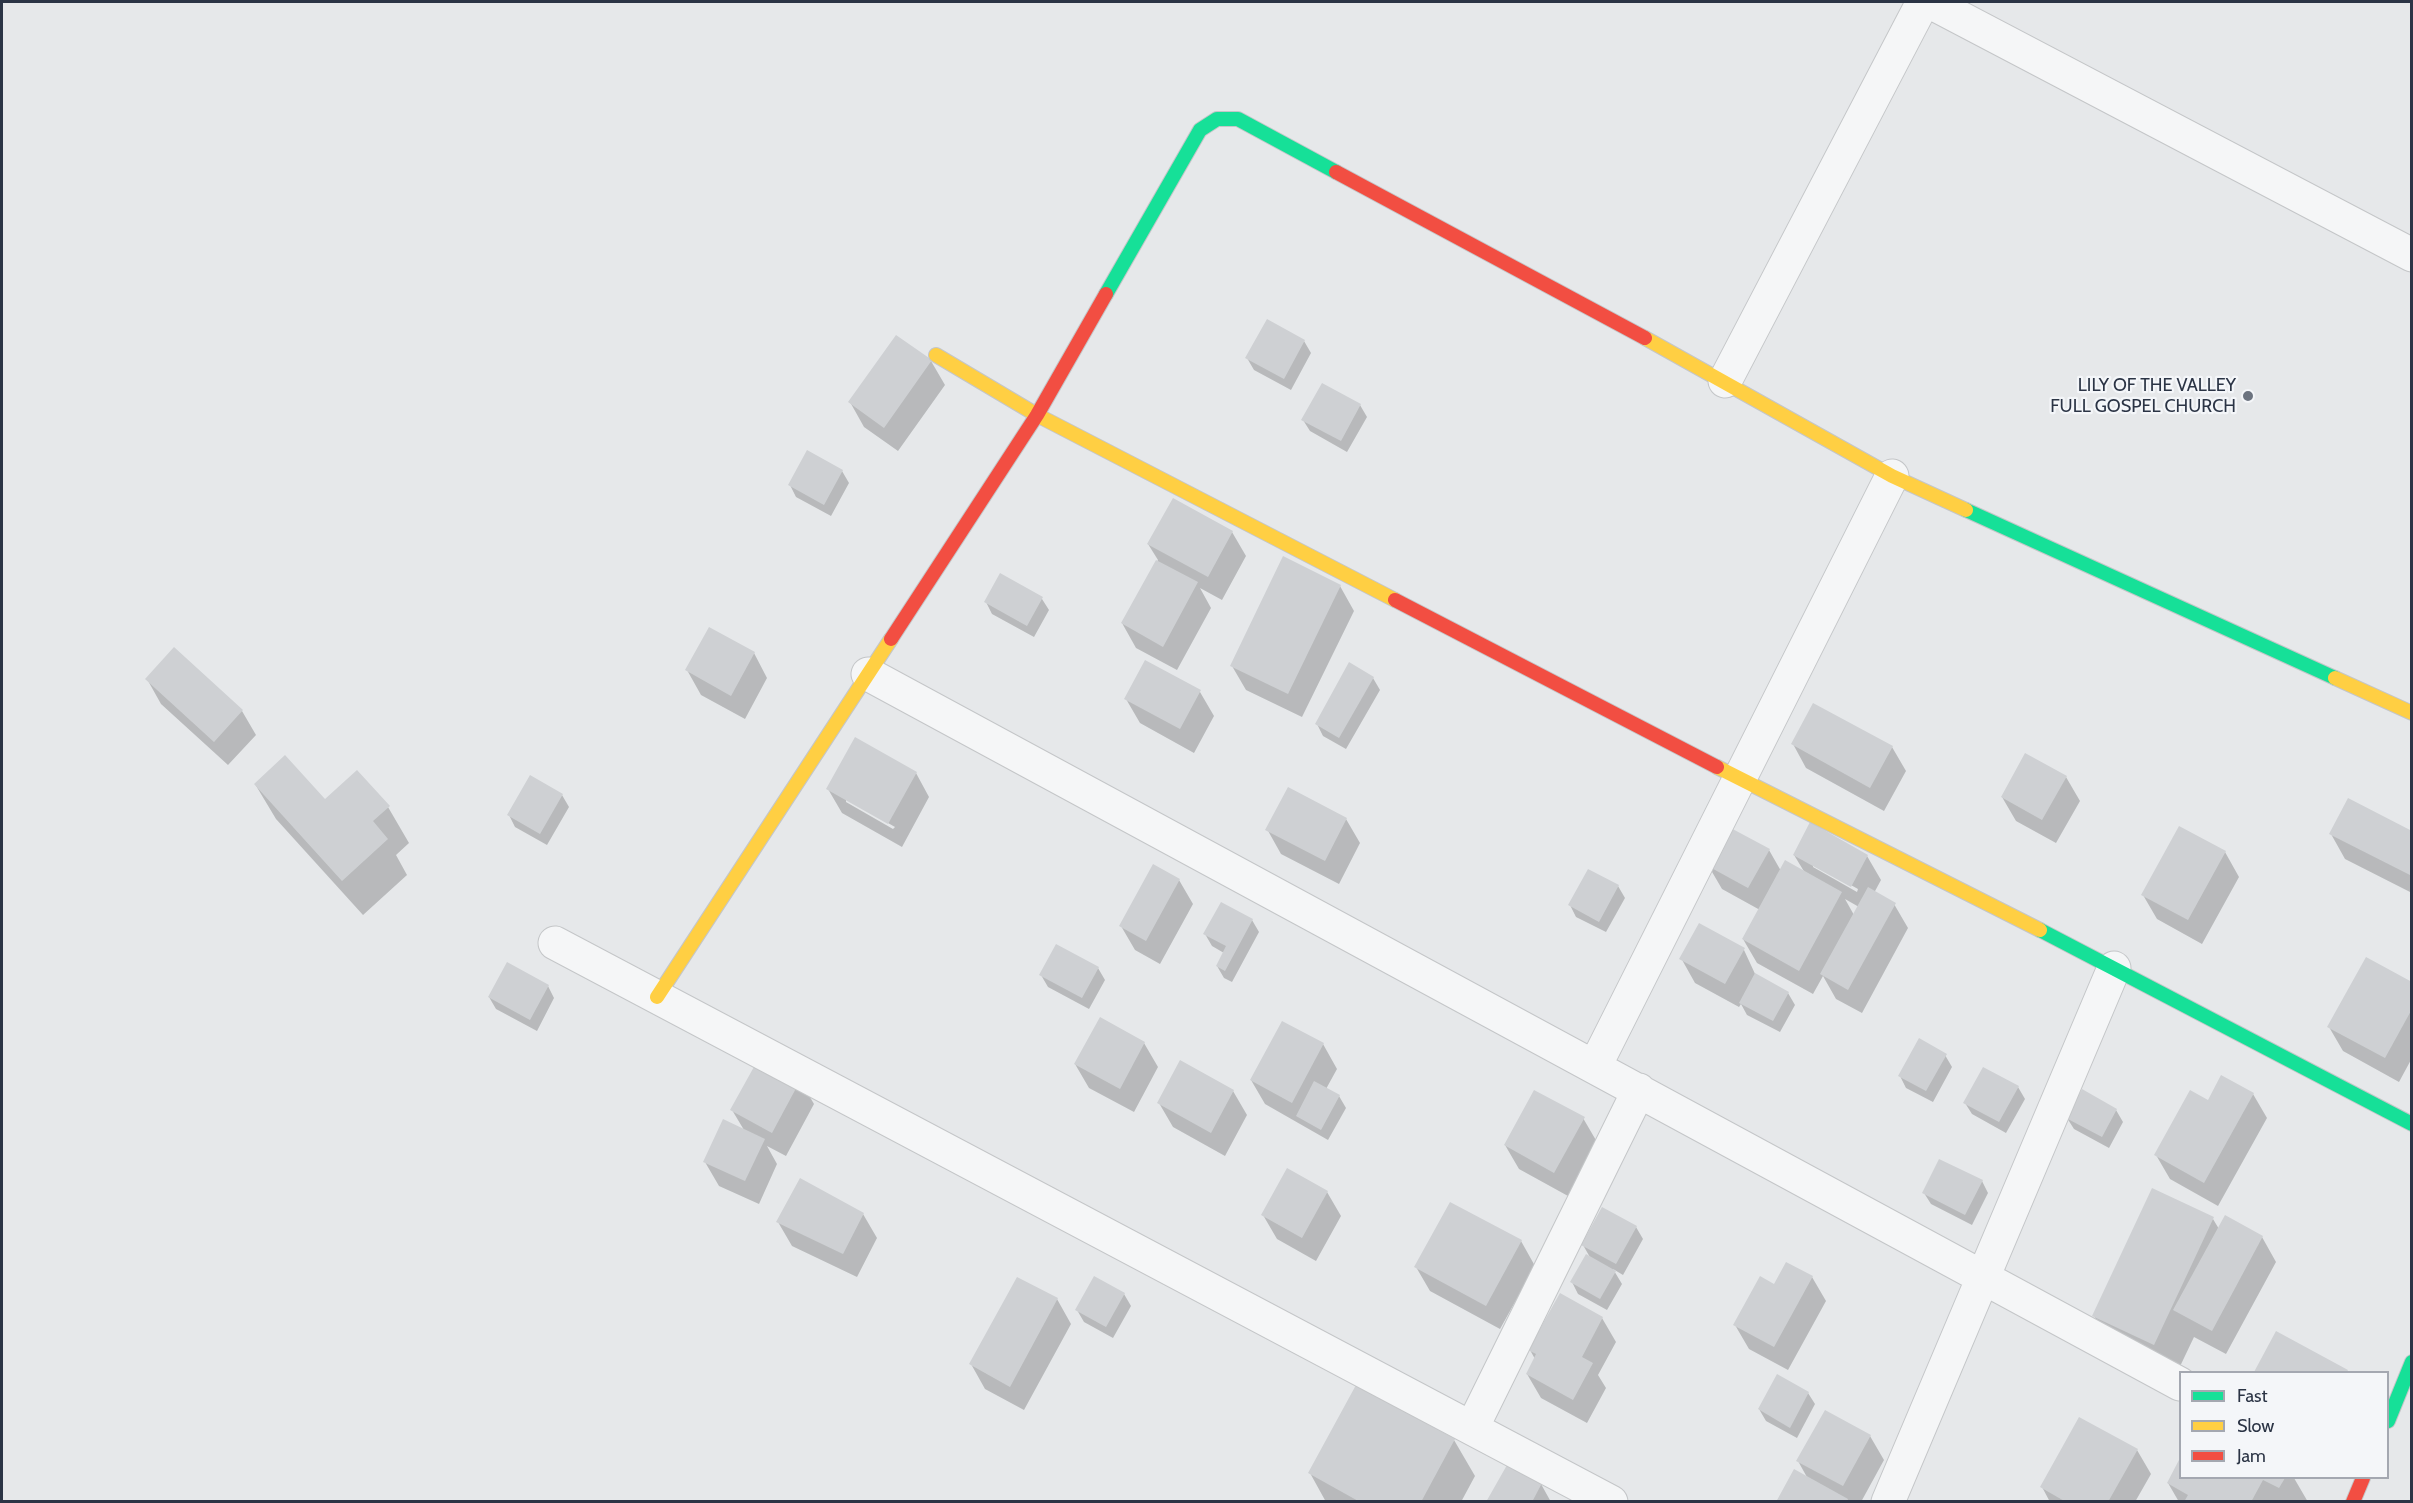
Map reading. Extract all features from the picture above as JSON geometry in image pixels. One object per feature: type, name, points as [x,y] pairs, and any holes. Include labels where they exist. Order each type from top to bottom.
[{"type":"street","points":[[1725,381],[1923,2]]},
{"type":"street","points":[[1930,2],[2412,255]]},
{"type":"street","points":[[657,997],[1037,415],[1200,130],[1217,119],[1238,119],[1725,381],[1892,476],[2412,713]]},
{"type":"street","points":[[936,355],[1037,415],[1740,779],[2114,968],[2412,1124]]},
{"type":"street","points":[[1595,1066],[1892,476]]},
{"type":"street","points":[[868,674],[2179,1383]]},
{"type":"street","points":[[555,943],[1611,1502]]},
{"type":"street","points":[[1888,1502],[2114,968]]},
{"type":"street","points":[[1472,1428],[1639,1090]]},
{"type":"street","points":[[2389,1419],[2412,1362]]},
{"type":"building","points":[[1267,319],[1305,340],[1284,379],[1245,358]]},
{"type":"building","points":[[896,335],[932,360],[884,428],[848,402]]},
{"type":"building","points":[[1322,383],[1361,404],[1341,441],[1301,420]]},
{"type":"building","points":[[807,450],[843,470],[824,505],[788,485]]},
{"type":"building","points":[[1173,498],[1233,531],[1208,577],[1147,544]]},
{"type":"building","points":[[1283,556],[1341,585],[1288,694],[1230,666]]},
{"type":"building","points":[[1156,560],[1198,582],[1163,647],[1121,623]]},
{"type":"building","points":[[1000,573],[1043,597],[1027,626],[984,602]]},
{"type":"building","points":[[709,627],[755,652],[731,696],[685,670]]},
{"type":"building","points":[[174,647],[243,710],[214,742],[145,679]]},
{"type":"building","points":[[1145,660],[1201,690],[1180,729],[1124,699]]},
{"type":"building","points":[[1349,662],[1374,677],[1339,738],[1315,724]]},
{"type":"building","points":[[1813,703],[1893,746],[1870,788],[1791,744]]},
{"type":"building","points":[[855,737],[917,772],[888,824],[826,789]]},
{"type":"building","points":[[2025,753],[2067,776],[2042,820],[2001,797]]},
{"type":"building","points":[[285,755],[325,799],[357,770],[390,806],[373,821],[388,839],[342,881],[254,784]]},
{"type":"building","points":[[530,775],[563,794],[540,834],[507,815]]},
{"type":"building","points":[[1288,787],[1347,818],[1325,861],[1265,830]]},
{"type":"building","points":[[2348,798],[2412,831],[2412,876],[2329,834]]},
{"type":"building","points":[[1810,822],[1868,855],[1851,887],[1793,855]]},
{"type":"building","points":[[1727,826],[1770,849],[1748,888],[1706,865]]},
{"type":"building","points":[[2179,826],[2226,851],[2188,920],[2141,895]]},
{"type":"building","points":[[1785,860],[1842,892],[1799,971],[1742,939]]},
{"type":"building","points":[[1153,864],[1180,879],[1146,941],[1119,926]]},
{"type":"building","points":[[1588,869],[1619,885],[1599,922],[1568,905]]},
{"type":"building","points":[[1868,887],[1896,903],[1848,990],[1820,974]]},
{"type":"building","points":[[1221,902],[1253,919],[1225,971],[1216,966],[1226,946],[1203,934]]},
{"type":"building","points":[[1699,923],[1745,948],[1725,984],[1679,959]]},
{"type":"building","points":[[1056,944],[1099,967],[1082,998],[1039,975]]},
{"type":"building","points":[[2366,957],[2412,982],[2412,1009],[2385,1058],[2327,1027]]},
{"type":"building","points":[[507,962],[549,985],[530,1020],[488,997]]},
{"type":"building","points":[[1755,973],[1789,992],[1773,1021],[1739,1003]]},
{"type":"building","points":[[1100,1017],[1145,1042],[1120,1089],[1074,1064]]},
{"type":"building","points":[[1282,1021],[1324,1043],[1292,1103],[1250,1080]]},
{"type":"building","points":[[1919,1038],[1947,1054],[1926,1091],[1898,1076]]},
{"type":"building","points":[[760,1056],[801,1079],[772,1133],[730,1110]]},
{"type":"building","points":[[1180,1060],[1234,1090],[1211,1133],[1157,1103]]},
{"type":"building","points":[[1983,1067],[2019,1086],[1999,1122],[1963,1103]]},
{"type":"building","points":[[2221,1075],[2254,1093],[2204,1183],[2154,1155],[2190,1090],[2208,1100]]},
{"type":"building","points":[[1314,1081],[1340,1095],[1321,1130],[1296,1116]]},
{"type":"building","points":[[2082,1089],[2117,1109],[2102,1137],[2066,1118]]},
{"type":"building","points":[[1534,1090],[1585,1117],[1554,1173],[1504,1145]]},
{"type":"building","points":[[723,1119],[765,1139],[745,1181],[703,1162]]},
{"type":"building","points":[[1939,1159],[1983,1180],[1965,1215],[1922,1193]]},
{"type":"building","points":[[1287,1168],[1328,1191],[1302,1238],[1261,1215]]},
{"type":"building","points":[[800,1178],[864,1213],[843,1254],[776,1222]]},
{"type":"building","points":[[2152,1188],[2214,1217],[2154,1345],[2092,1316]]},
{"type":"building","points":[[1450,1202],[1522,1240],[1486,1306],[1414,1267]]},
{"type":"building","points":[[1602,1207],[1637,1226],[1616,1264],[1581,1245]]},
{"type":"building","points":[[2225,1215],[2263,1236],[2212,1331],[2173,1310]]},
{"type":"building","points":[[1586,1254],[1616,1271],[1600,1299],[1570,1282]]},
{"type":"building","points":[[1786,1262],[1813,1276],[1774,1347],[1733,1325],[1760,1276],[1774,1284]]},
{"type":"building","points":[[1094,1276],[1125,1293],[1106,1327],[1075,1310]]},
{"type":"building","points":[[1017,1277],[1058,1298],[1010,1387],[969,1364]]},
{"type":"building","points":[[1560,1293],[1603,1317],[1582,1357],[1593,1363],[1573,1400],[1526,1374],[1536,1354],[1528,1350]]},
{"type":"building","points":[[2276,1331],[2348,1370],[2348,1371],[2255,1371]]},
{"type":"building","points":[[1777,1374],[1809,1392],[1790,1428],[1758,1409]]},
{"type":"building","points":[[1356,1385],[1455,1439],[1421,1502],[1360,1502],[1308,1473]]},
{"type":"building","points":[[1825,1410],[1871,1435],[1843,1486],[1796,1461]]},
{"type":"building","points":[[2079,1417],[2138,1449],[2108,1502],[2066,1502],[2040,1487]]},
{"type":"building","points":[[2179,1460],[2179,1479],[2284,1479],[2279,1488],[2263,1480],[2251,1502],[2184,1502],[2188,1495],[2167,1483]]},
{"type":"building","points":[[1507,1465],[1542,1483],[1532,1502],[1486,1502]]},
{"type":"building","points":[[1794,1469],[1848,1499],[1847,1502],[1776,1502]]},
{"type":"traffic: fast","points":[[1106,294],[1200,130],[1217,119],[1238,119],[1336,172]]},
{"type":"traffic: fast","points":[[1966,510],[2335,678]]},
{"type":"traffic: fast","points":[[2040,930],[2412,1124]]},
{"type":"traffic: fast","points":[[2389,1419],[2412,1362]]},
{"type":"traffic: slow","points":[[1645,338],[1892,476],[1966,510]]},
{"type":"traffic: slow","points":[[936,355],[1037,415],[1395,600]]},
{"type":"traffic: slow","points":[[657,997],[891,639]]},
{"type":"traffic: slow","points":[[2335,678],[2412,713]]},
{"type":"traffic: slow","points":[[1717,767],[2040,930]]},
{"type":"traffic: jam","points":[[1336,172],[1645,338]]},
{"type":"traffic: jam","points":[[891,639],[1037,415],[1106,294]]},
{"type":"traffic: jam","points":[[1395,600],[1717,767]]},
{"type":"traffic: jam","points":[[2353,1502],[2363,1479]]},
{"type":"place","name":"LILY OF THE VALLEY FULL GOSPEL CHURCH","points":[[2248,396]]}]
